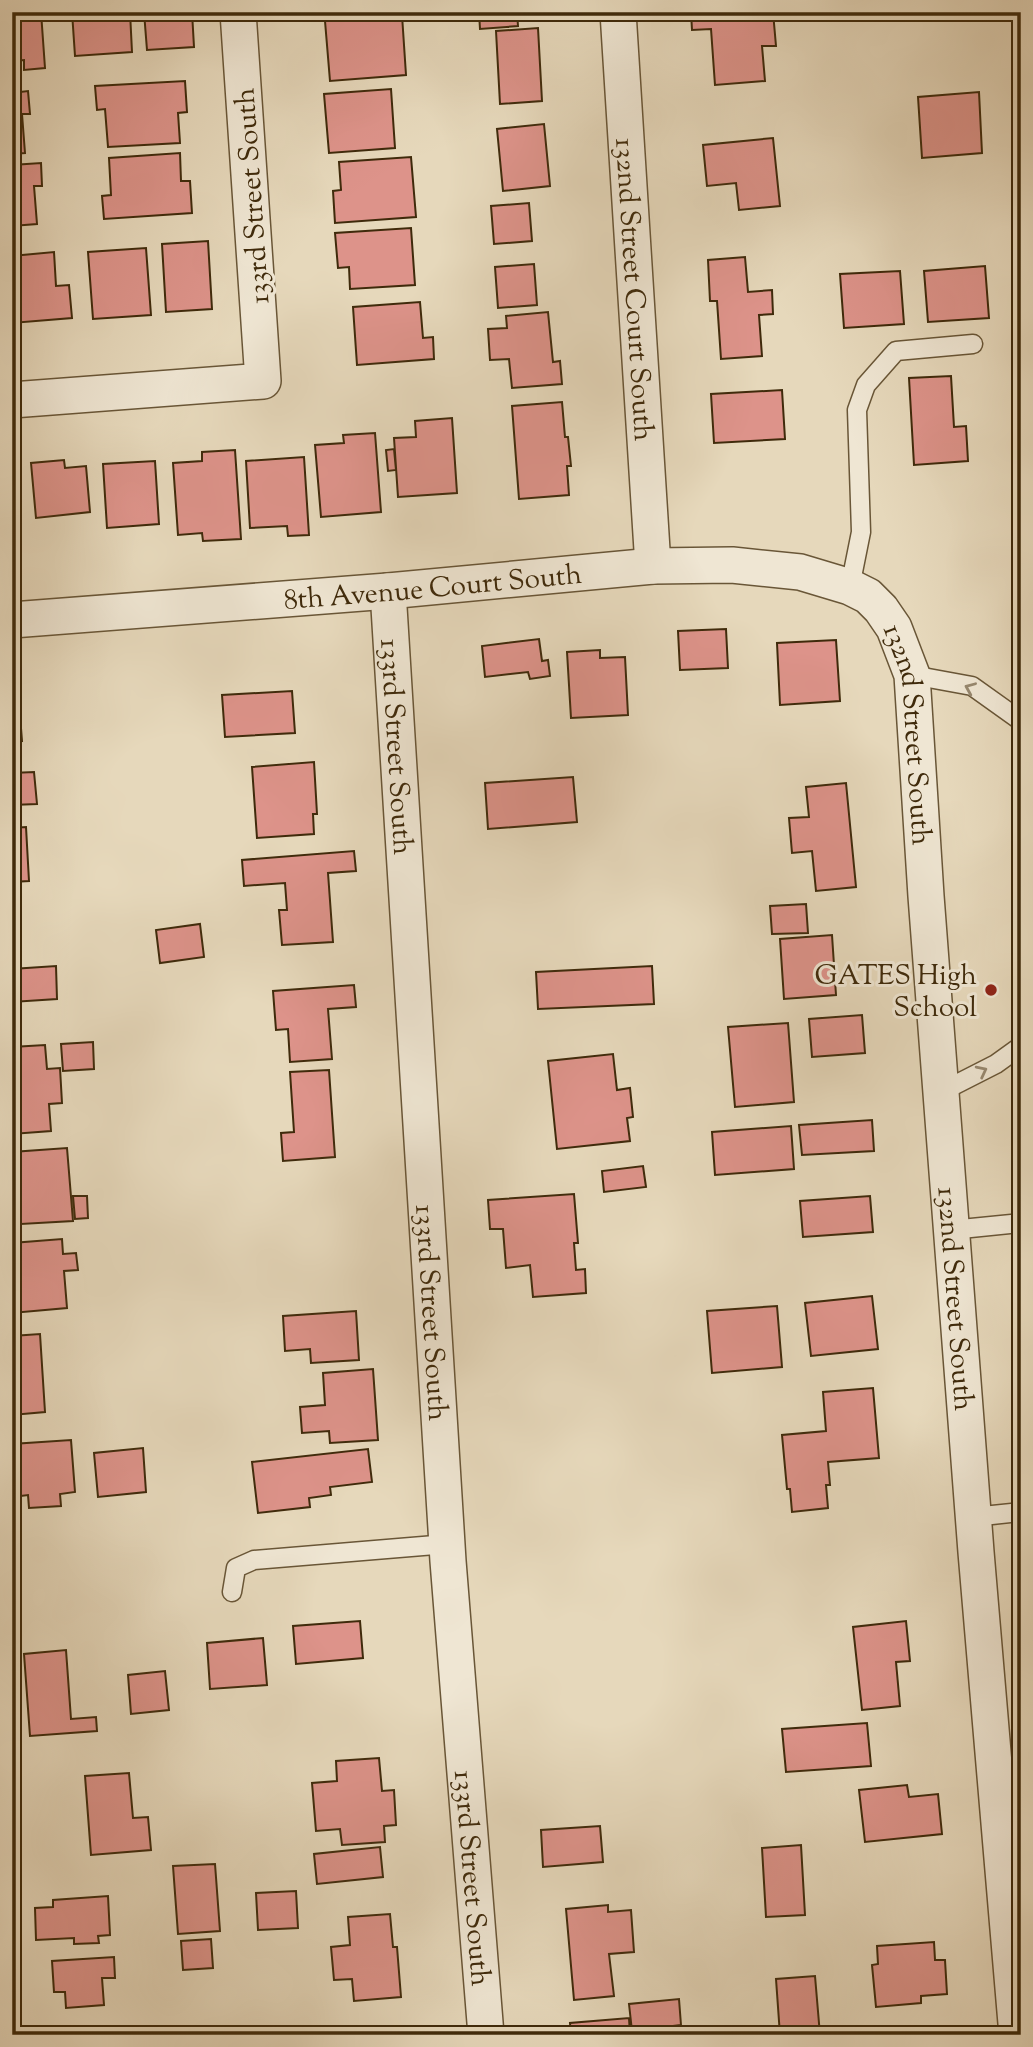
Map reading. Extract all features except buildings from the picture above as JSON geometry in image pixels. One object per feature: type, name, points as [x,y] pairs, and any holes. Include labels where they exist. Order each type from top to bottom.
[{"type":"street","name":"133rd Street South","points":[[12,400],[263,380],[239,12]]},
{"type":"street","name":"132nd Street Court South","points":[[618,12],[653,566]]},
{"type":"street","name":"8th Avenue Court South","points":[[12,620],[388,591],[653,566],[732,565],[800,572],[850,587]]},
{"type":"street","name":"132nd Street South","points":[[850,587],[868,596],[881,609],[894,628],[912,675],[973,1517],[1017,2035]]},
{"type":"street","name":"133rd Street South","points":[[388,591],[447,1544],[486,2035]]},
{"type":"lane","points":[[850,587],[861,532],[857,410],[866,385],[896,351],[973,344]]},
{"type":"lane","points":[[912,675],[972,686],[1021,721]]},
{"type":"lane","points":[[941,1092],[996,1064],[1021,1046]]},
{"type":"lane","points":[[951,1230],[1021,1223]]},
{"type":"lane","points":[[973,1517],[1021,1511]]},
{"type":"lane","points":[[232,1592],[236,1568],[254,1560],[447,1544]]},
{"type":"place","name":"GATES High School","points":[[991,990]]}]
